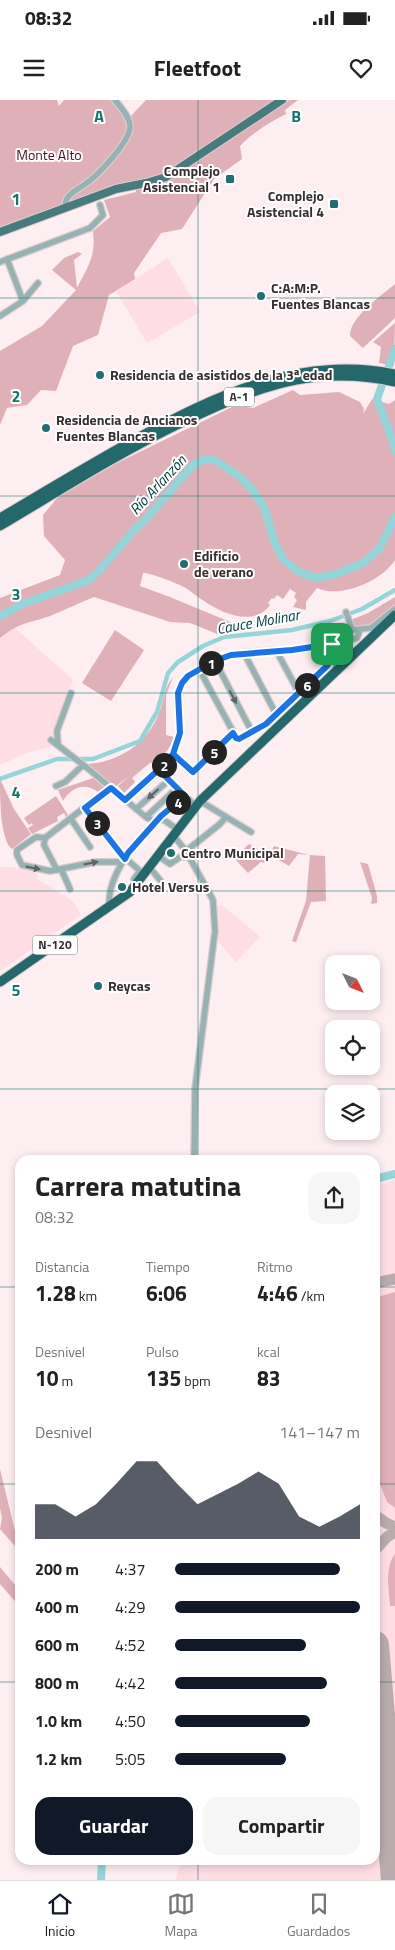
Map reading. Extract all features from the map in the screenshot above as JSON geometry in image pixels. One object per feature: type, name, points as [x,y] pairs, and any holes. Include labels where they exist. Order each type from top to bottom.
[{"type":"highway","name":"A-1","points":[[0,518],[119,449],[193,409],[222,396],[274,378],[330,367],[395,383]]},
{"type":"highway","name":"A-1","points":[[0,526],[136,446],[230,400],[264,388],[289,382],[355,373],[395,373]]},
{"type":"highway","name":"N-120","points":[[0,982],[129,893],[198,803],[294,710],[355,640],[395,609]]},
{"type":"highway","name":"N-120","points":[[294,710],[395,616]]},
{"type":"main road","points":[[0,232],[116,188],[146,183],[166,177],[282,100]]},
{"type":"street","points":[[66,206],[66,201],[70,194],[95,177],[128,133],[129,120],[115,100]]},
{"type":"street","points":[[0,262],[90,228],[103,215],[100,205]]},
{"type":"street","points":[[7,259],[23,301]]},
{"type":"street","points":[[0,316],[23,301],[38,283]]},
{"type":"street","points":[[355,629],[375,626],[395,609]]},
{"type":"street","points":[[347,615],[358,636],[355,640]]},
{"type":"street","points":[[125,800],[159,770],[173,754],[180,733],[177,701],[178,690],[188,676],[214,661],[231,655],[330,646],[342,641],[366,641],[384,626]]},
{"type":"street","points":[[269,735],[278,722],[343,657],[346,651],[342,641]]},
{"type":"street","points":[[173,754],[193,772],[235,736],[252,732],[266,724],[329,664],[330,646]]},
{"type":"street","points":[[277,652],[299,693]]},
{"type":"street","points":[[244,653],[276,714]]},
{"type":"street","points":[[214,661],[252,732]]},
{"type":"street","points":[[199,669],[235,736]]},
{"type":"street","points":[[58,745],[57,731],[71,693]]},
{"type":"street","points":[[51,740],[146,817],[152,820],[164,820],[175,832],[213,900],[215,931],[195,1089],[194,1155]]},
{"type":"street","points":[[56,786],[65,782],[81,763]]},
{"type":"street","points":[[159,770],[185,796],[251,832]]},
{"type":"street","points":[[136,809],[169,780]]},
{"type":"street","points":[[111,788],[45,838],[34,838],[17,850],[17,855],[22,865],[50,871],[96,862],[119,862],[125,859]]},
{"type":"street","points":[[146,817],[177,788]]},
{"type":"street","points":[[109,908],[112,886],[128,853],[158,820],[185,796]]},
{"type":"street","points":[[85,808],[125,859],[140,871],[134,879]]},
{"type":"street","points":[[158,856],[170,864],[187,853],[225,818]]},
{"type":"street","points":[[70,819],[90,847]]},
{"type":"street","points":[[45,838],[44,845],[70,889]]},
{"type":"street","points":[[150,868],[160,880]]},
{"type":"shaded area","points":[[168,258],[200,312],[147,343],[116,291]]},
{"type":"shaded area","points":[[14,627],[73,680],[50,747],[30,752],[0,765],[0,638]]},
{"type":"shaded area","points":[[0,867],[12,867],[37,873],[37,879],[73,901],[81,915],[0,971]]},
{"type":"shaded area","points":[[221,904],[260,937],[236,962],[216,939],[218,907]]},
{"type":"shaded area","points":[[395,1180],[395,1880],[176,1880],[180,1865],[380,1865],[380,1184]]},
{"type":"green space","name":"Monte Alto","points":[[0,100],[57,100],[59,106],[64,100],[114,100],[129,118],[146,100],[276,100],[244,123],[248,128],[289,100],[298,100],[285,110],[286,114],[262,128],[240,146],[242,159],[214,179],[182,229],[161,233],[134,273],[135,279],[109,295],[98,335],[73,346],[56,391],[41,390],[27,405],[7,408],[0,425],[0,351],[42,326],[76,290],[52,270],[64,258],[78,252],[82,254],[74,260],[77,288],[92,255],[93,231],[110,217],[104,200],[136,192],[136,181],[121,183],[0,227]]},
{"type":"green space","points":[[395,284],[395,318],[363,348],[350,336],[351,329],[367,307]]},
{"type":"green space","points":[[395,323],[394,366],[379,363],[381,347],[373,342]]},
{"type":"green space","points":[[293,390],[300,395],[339,392],[360,402],[364,409],[363,414],[372,399],[389,404],[395,400],[395,560],[381,575],[348,590],[326,591],[317,588],[306,602],[306,610],[293,607],[297,600],[294,597],[296,593],[290,589],[283,599],[277,595],[274,599],[272,598],[268,603],[270,605],[263,612],[247,617],[229,614],[212,606],[184,587],[158,576],[143,573],[140,586],[235,624],[220,635],[190,623],[170,622],[94,597],[50,616],[19,626],[0,638],[0,598],[60,575],[65,560],[44,536],[43,515],[58,497],[117,463],[236,405],[253,408]]},
{"type":"green space","points":[[395,597],[395,605],[369,626],[357,627],[353,624],[353,619],[368,613]]},
{"type":"green space","points":[[115,630],[144,650],[111,701],[82,683]]},
{"type":"green space","points":[[173,677],[166,695],[166,735],[174,737],[173,741],[167,751],[155,762],[158,767],[155,769],[151,762],[132,778],[135,782],[124,793],[118,786],[129,776],[115,787],[86,764],[109,760],[140,742],[154,724],[161,708],[164,694]]},
{"type":"green space","points":[[93,778],[104,787],[98,792],[88,787],[74,789],[63,801],[58,790]]},
{"type":"green space","points":[[0,779],[14,809],[31,834],[12,849],[5,837],[3,828]]},
{"type":"green space","points":[[56,796],[68,815],[66,817],[64,813],[57,817],[58,821],[32,834],[28,828],[33,825],[32,823],[29,825],[24,818]]},
{"type":"green space","points":[[249,844],[267,854],[270,854],[274,846],[309,855],[298,854],[289,866],[270,855],[264,863],[261,862],[248,873],[234,858]]},
{"type":"green space","points":[[310,855],[325,856],[326,901],[311,902],[296,942],[292,941],[306,901]]},
{"type":"green space","points":[[360,862],[368,864],[377,896],[377,903],[371,904],[372,898]]},
{"type":"green space","points":[[395,1292],[395,1508],[387,1502],[380,1484],[381,1296]]},
{"type":"green space","points":[[0,1469],[15,1531],[15,1546],[0,1529],[2,1518],[0,1508]]},
{"type":"green space","points":[[395,1554],[395,1606],[390,1606],[388,1573]]},
{"type":"green space","points":[[0,1567],[15,1585],[15,1601],[0,1584]]},
{"type":"waterway","name":"Río Arlanzón","points":[[395,349],[377,399],[395,451]]},
{"type":"waterway","name":"Río Arlanzón","points":[[0,616],[25,603],[89,580],[101,569],[194,464],[206,459],[215,460],[240,477],[251,488],[264,507],[275,544],[284,560],[299,572],[316,578],[337,574],[363,563],[379,549],[395,517]]},
{"type":"waterway","name":"Cauce Molinar","points":[[0,779],[57,759],[93,759],[140,741],[157,712],[168,673],[178,662],[203,646],[224,637],[292,630],[330,621],[362,609],[395,590]]},
{"type":"waterway","points":[[380,1178],[395,1174]]},
{"type":"waterway","points":[[101,1880],[102,1865]]},
{"type":"taxiway","points":[[380,1282],[395,1279]]},
{"type":"taxiway","points":[[380,1519],[395,1527]]},
{"type":"taxiway","points":[[380,1545],[395,1532]]},
{"type":"runway","points":[[380,1704],[395,1880]]},
{"type":"place","name":"Complejo Asistencial 1","points":[[230,179]]},
{"type":"place","name":"Complejo Asistencial 4","points":[[334,204]]},
{"type":"place","name":"C:A:M:P. Fuentes Blancas","points":[[261,296]]},
{"type":"place","name":"Residencia de asistidos de la 3ª edad","points":[[100,375]]},
{"type":"place","name":"Residencia de Ancianos Fuentes Blancas","points":[[46,428]]},
{"type":"place","name":"Edificio de verano","points":[[184,564]]},
{"type":"place","name":"Centro Municipal","points":[[171,853]]},
{"type":"place","name":"Hotel Versus","points":[[122,887]]},
{"type":"place","name":"Reycas","points":[[98,986]]},
{"type":"route","points":[[332,644],[277,652],[231,655],[214,661],[188,676],[178,690],[177,701],[180,733],[176,748],[168,761],[125,800],[111,788],[85,808],[125,859],[128,853],[161,816],[185,796],[159,770],[168,761],[173,754],[193,772],[233,733],[239,739],[264,726],[328,665],[332,644]]}]
